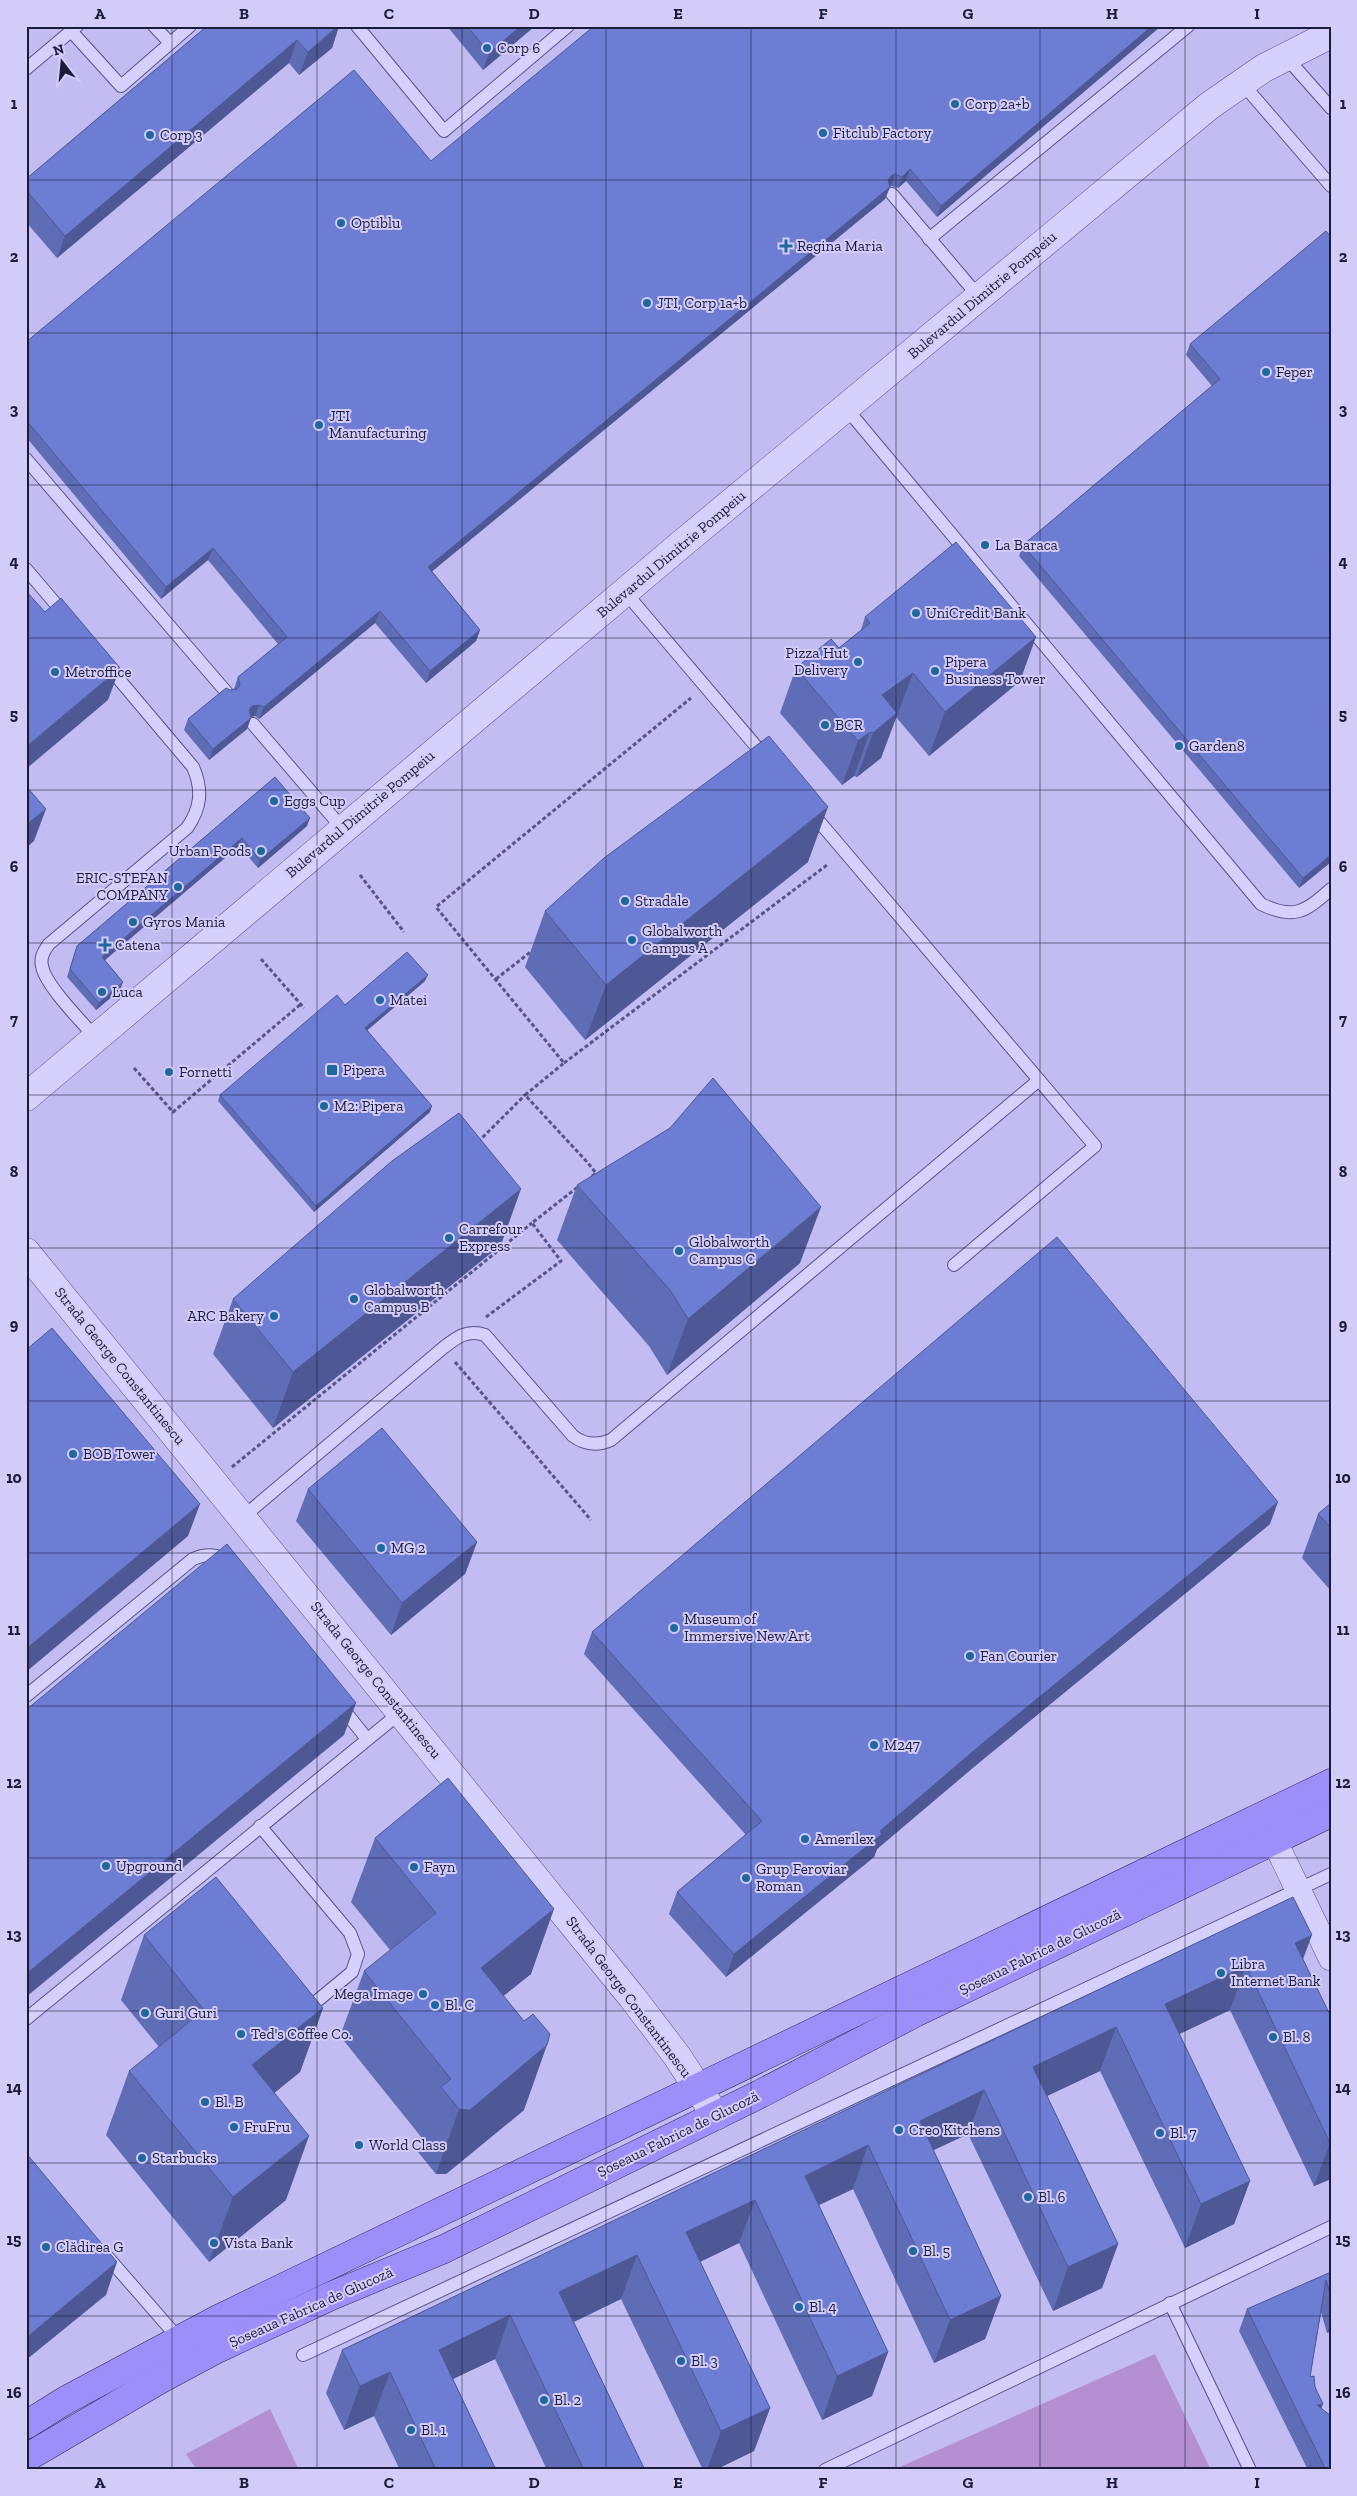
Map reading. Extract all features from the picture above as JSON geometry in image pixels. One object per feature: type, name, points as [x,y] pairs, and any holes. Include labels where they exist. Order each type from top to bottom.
[{"type":"main road","name":"Șoseaua Fabrica de Glucoză","points":[[26,2425],[66,2400],[179,2339],[1331,1783]]},
{"type":"main road","name":"Șoseaua Fabrica de Glucoză","points":[[26,2458],[217,2348],[331,2296],[444,2249],[716,2116],[915,2012],[1331,1813]]},
{"type":"street","name":"Bulevardul Dimitrie Pompeiu","points":[[26,1097],[625,592],[1209,106],[1242,82],[1285,56],[1331,34]]},
{"type":"street","name":"Strada George Constantinescu","points":[[26,1252],[244,1517],[632,1997],[698,2087],[716,2116]]},
{"type":"street","points":[[1274,1840],[1331,1958]]},
{"type":"lane","points":[[154,26],[170,43]]},
{"type":"lane","points":[[26,69],[74,29],[121,86],[190,26]]},
{"type":"lane","points":[[357,26],[444,131],[568,26]]},
{"type":"lane","points":[[930,239],[1188,26]]},
{"type":"lane","points":[[1285,56],[1331,108]]},
{"type":"lane","points":[[1242,82],[1331,186]]},
{"type":"lane","points":[[892,194],[978,297]]},
{"type":"lane","points":[[846,408],[1261,904],[1280,914],[1308,909],[1331,889]]},
{"type":"lane","points":[[26,458],[228,694]]},
{"type":"lane","points":[[26,569],[77,629]]},
{"type":"lane","points":[[625,592],[775,770]]},
{"type":"lane","points":[[96,652],[193,767],[199,781],[200,792],[195,817],[187,828],[49,944],[44,952],[42,965],[48,980],[96,1038]]},
{"type":"lane","points":[[253,724],[343,829]]},
{"type":"lane","points":[[801,800],[1095,1146],[954,1265]]},
{"type":"lane","points":[[244,1517],[444,1348],[466,1333],[476,1332],[485,1335],[573,1436],[587,1444],[603,1443],[611,1440],[1039,1080]]},
{"type":"lane","points":[[26,1696],[193,1559],[208,1555],[216,1556],[224,1559],[236,1574]]},
{"type":"lane","points":[[332,1694],[367,1739]]},
{"type":"lane","points":[[26,2018],[177,1900],[260,1826],[401,1712]]},
{"type":"lane","points":[[260,1826],[350,1933],[358,1954],[352,1972],[300,2015],[292,2016]]},
{"type":"lane","points":[[303,2355],[1297,1888],[1331,1874]]},
{"type":"lane","points":[[825,2470],[1331,2227]]},
{"type":"lane","points":[[97,2244],[179,2339]]},
{"type":"lane","points":[[1170,2303],[1250,2470]]},
{"type":"path","points":[[564,1063],[436,908],[704,686]]},
{"type":"path","points":[[472,1148],[525,1095],[564,1063],[827,865]]},
{"type":"path","points":[[360,875],[404,932]]},
{"type":"path","points":[[496,979],[535,949]]},
{"type":"path","points":[[261,960],[304,1008]]},
{"type":"path","points":[[134,1068],[172,1112],[301,1004]]},
{"type":"path","points":[[525,1095],[596,1173],[588,1179]]},
{"type":"path","points":[[232,1468],[581,1184]]},
{"type":"path","points":[[466,1333],[561,1261],[532,1223]]},
{"type":"path","points":[[444,1348],[591,1520]]},
{"type":"shaded area","points":[[1155,2354],[1211,2470],[893,2470]]},
{"type":"shaded area","points":[[270,2409],[299,2470],[197,2470],[186,2454]]},
{"type":"building","name":"Corp 3","points":[[207,26],[338,26],[308,52],[297,40],[65,236],[26,190],[26,179]]},
{"type":"building","points":[[467,26],[521,26],[489,53]]},
{"type":"building","points":[[594,26],[1152,26],[941,206],[910,169],[902,177],[895,174],[891,176],[888,180],[890,187],[428,567],[480,630],[430,671],[380,611],[264,707],[259,705],[252,706],[249,710],[251,718],[213,749],[188,719],[226,688],[230,690],[237,689],[240,685],[238,677],[287,637],[213,548],[166,587],[26,420],[26,342],[354,70],[431,161]]},
{"type":"building","points":[[1326,231],[1331,237],[1331,855],[1303,878],[1023,545],[1220,379],[1190,344]]},
{"type":"building","points":[[956,542],[1036,637],[945,712],[913,673],[882,695],[897,713],[873,733],[870,732],[858,741],[796,668],[831,639],[839,648],[870,623],[865,617]]},
{"type":"building","points":[[26,591],[45,612],[61,598],[120,668],[26,747]]},
{"type":"building","points":[[769,736],[828,807],[606,985],[545,911],[604,858]]},
{"type":"building","points":[[275,777],[310,818],[260,860],[242,838],[102,957],[123,982],[99,1003],[70,969],[77,946]]},
{"type":"building","points":[[26,786],[46,809],[26,825]]},
{"type":"building","name":"M2: Pipera","points":[[407,952],[428,975],[365,1028],[432,1106],[316,1206],[220,1095],[337,995],[345,1005]]},
{"type":"building","points":[[713,1078],[821,1207],[688,1319],[670,1290],[577,1185],[670,1128]]},
{"type":"building","points":[[459,1113],[521,1189],[293,1372],[233,1299],[392,1161]]},
{"type":"building","points":[[1057,1237],[1278,1502],[983,1743],[880,1831],[882,1834],[734,1954],[677,1892],[762,1821],[592,1632]]},
{"type":"building","name":"BOB Tower","points":[[52,1328],[200,1504],[26,1649],[26,1350]]},
{"type":"building","name":"MG 2","points":[[382,1428],[477,1542],[402,1603],[308,1489]]},
{"type":"building","points":[[1331,1503],[1331,1528],[1318,1514]]},
{"type":"building","name":"Upground","points":[[227,1544],[356,1703],[26,1974],[26,1710]]},
{"type":"building","points":[[448,1778],[554,1909],[481,1968],[524,2021],[533,2014],[550,2034],[547,2045],[470,2110],[459,2109],[441,2087],[451,2079],[364,1971],[436,1913],[375,1838]]},
{"type":"building","points":[[216,1877],[323,2008],[252,2065],[309,2136],[233,2197],[129,2071],[204,2010],[144,1935]]},
{"type":"building","points":[[1293,1897],[1312,1935],[1295,1943],[1331,2017],[1330,2143],[1246,1966],[1165,2004],[1250,2181],[1201,2204],[1116,2027],[1033,2067],[1118,2244],[1068,2267],[984,2090],[920,2121],[1001,2296],[950,2320],[868,2145],[805,2176],[888,2352],[837,2376],[755,2200],[686,2232],[770,2408],[721,2431],[637,2255],[559,2292],[644,2468],[639,2470],[584,2470],[510,2315],[439,2350],[496,2470],[436,2470],[390,2372],[360,2386],[342,2350]]},
{"type":"building","points":[[26,2153],[117,2262],[26,2338]]},
{"type":"building","points":[[1331,2272],[1331,2296],[1326,2280],[1310,2377],[1314,2376],[1315,2387],[1323,2404],[1317,2405],[1331,2416],[1331,2470],[1326,2470],[1247,2309]]},
{"type":"place","name":"Corp 6","points":[[487,48]]},
{"type":"place","name":"Corp 2a+b","points":[[955,104]]},
{"type":"place","name":"Fitclub Factory","points":[[823,133]]},
{"type":"place","name":"Corp 3","points":[[150,135]]},
{"type":"place","name":"Optiblu","points":[[341,223]]},
{"type":"place","name":"Regina Maria","points":[[786,246]]},
{"type":"place","name":"JTI, Corp 1a+b","points":[[647,303]]},
{"type":"place","name":"Feper","points":[[1266,372]]},
{"type":"place","name":"JTI Manufacturing","points":[[319,425]]},
{"type":"place","name":"La Baraca","points":[[985,545]]},
{"type":"place","name":"UniCredit Bank","points":[[916,613]]},
{"type":"place","name":"Pizza Hut Delivery","points":[[858,662]]},
{"type":"place","name":"Pipera Business Tower","points":[[935,671]]},
{"type":"place","name":"Metroffice","points":[[55,672]]},
{"type":"place","name":"BCR","points":[[825,725]]},
{"type":"place","name":"Garden8","points":[[1179,746]]},
{"type":"place","name":"Eggs Cup","points":[[274,801]]},
{"type":"place","name":"Urban Foods","points":[[261,851]]},
{"type":"place","name":"ERIC-STEFAN COMPANY","points":[[178,887]]},
{"type":"place","name":"Stradale","points":[[625,901]]},
{"type":"place","name":"Gyros Mania","points":[[133,922]]},
{"type":"place","name":"Globalworth Campus A","points":[[632,940]]},
{"type":"place","name":"Catena","points":[[105,945]]},
{"type":"place","name":"Luca","points":[[102,992]]},
{"type":"place","name":"Matei","points":[[380,1000]]},
{"type":"place","name":"Pipera","points":[[332,1070]]},
{"type":"place","name":"Fornetti","points":[[169,1072]]},
{"type":"place","name":"M2: Pipera","points":[[324,1106]]},
{"type":"place","name":"Carrefour Express","points":[[449,1238]]},
{"type":"place","name":"Globalworth Campus C","points":[[679,1251]]},
{"type":"place","name":"Globalworth Campus B","points":[[354,1299]]},
{"type":"place","name":"ARC Bakery","points":[[274,1316]]},
{"type":"place","name":"BOB Tower","points":[[73,1454]]},
{"type":"place","name":"MG 2","points":[[381,1548]]},
{"type":"place","name":"Museum of Immersive New Art","points":[[674,1628]]},
{"type":"place","name":"Fan Courier","points":[[970,1656]]},
{"type":"place","name":"M247","points":[[874,1745]]},
{"type":"place","name":"Amerilex","points":[[805,1839]]},
{"type":"place","name":"Upground","points":[[106,1866]]},
{"type":"place","name":"Fayn","points":[[414,1867]]},
{"type":"place","name":"Grup Feroviar Roman","points":[[746,1878]]},
{"type":"place","name":"Libra Internet Bank","points":[[1221,1973]]},
{"type":"place","name":"Mega Image","points":[[423,1994]]},
{"type":"place","name":"Bl. C","points":[[435,2005]]},
{"type":"place","name":"Guri Guri","points":[[145,2013]]},
{"type":"place","name":"Ted's Coffee Co.","points":[[241,2034]]},
{"type":"place","name":"Bl. 8","points":[[1273,2037]]},
{"type":"place","name":"Bl. B","points":[[205,2102]]},
{"type":"place","name":"FruFru","points":[[234,2127]]},
{"type":"place","name":"Creo Kitchens","points":[[899,2130]]},
{"type":"place","name":"Bl. 7","points":[[1160,2133]]},
{"type":"place","name":"World Class","points":[[359,2145]]},
{"type":"place","name":"Starbucks","points":[[142,2158]]},
{"type":"place","name":"Bl. 6","points":[[1028,2197]]},
{"type":"place","name":"Vista Bank","points":[[214,2243]]},
{"type":"place","name":"Clădirea G","points":[[46,2247]]},
{"type":"place","name":"Bl. 5","points":[[913,2251]]},
{"type":"place","name":"Bl. 4","points":[[799,2307]]},
{"type":"place","name":"Bl. 3","points":[[681,2361]]},
{"type":"place","name":"Bl. 2","points":[[544,2400]]},
{"type":"place","name":"Bl. 1","points":[[411,2430]]}]
